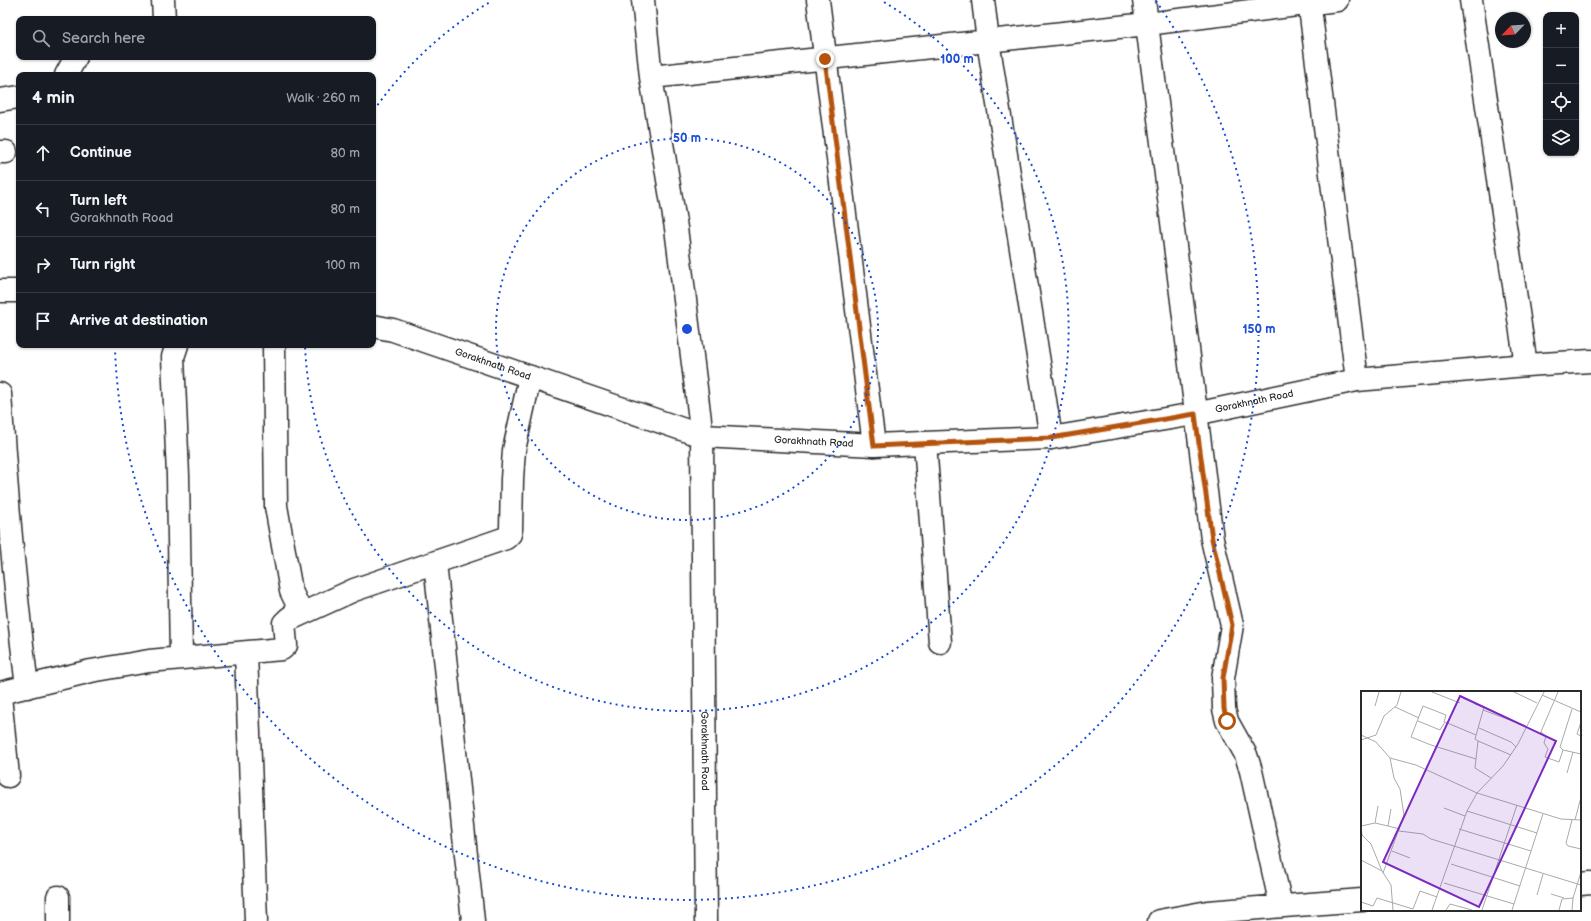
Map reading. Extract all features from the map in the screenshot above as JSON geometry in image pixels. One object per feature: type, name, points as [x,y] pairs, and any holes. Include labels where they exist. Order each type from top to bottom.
[{"type":"street","points":[[163,0],[164,16]]},
{"type":"street","points":[[643,0],[651,77],[676,228],[702,436]]},
{"type":"street","points":[[818,0],[874,446]]},
{"type":"street","points":[[984,0],[988,41],[1051,438]]},
{"type":"street","points":[[1144,0],[1195,414],[1212,539],[1232,625],[1223,678],[1224,709],[1227,721],[1246,754],[1251,771],[1271,911]]},
{"type":"street","points":[[651,77],[1147,24],[1310,2],[1337,0]]},
{"type":"street","points":[[1471,0],[1526,365]]},
{"type":"street","points":[[1310,2],[1357,380]]},
{"type":"street","points":[[68,72],[74,60]]},
{"type":"street","points":[[0,100],[16,97]]},
{"type":"street","points":[[0,291],[16,291]]},
{"type":"street","name":"Gorakhnath Road","points":[[376,327],[393,330],[702,436],[874,446],[1051,438],[1195,414],[1357,380],[1526,365],[1591,361]]},
{"type":"street","points":[[176,348],[173,357],[178,476],[181,658]]},
{"type":"street","points":[[0,693],[91,671],[149,661],[246,653],[284,648],[286,646],[284,623],[300,610],[291,591],[276,506],[274,348]]},
{"type":"street","points":[[288,619],[354,590],[502,540],[510,534],[514,450],[530,377]]},
{"type":"street","points":[[0,394],[4,461],[20,634],[27,687]]},
{"type":"street","name":"Gorakhnath Road","points":[[702,436],[706,921]]},
{"type":"street","points":[[925,443],[940,642]]},
{"type":"street","points":[[435,563],[473,921]]},
{"type":"street","points":[[246,653],[256,921]]},
{"type":"street","points":[[0,696],[8,776]]},
{"type":"street","points":[[1581,884],[1591,883]]},
{"type":"street","points":[[58,897],[58,921]]},
{"type":"street","points":[[1159,921],[1208,912],[1271,911],[1361,900]]},
{"type":"route","points":[[825,59],[874,446],[1051,438],[1195,414],[1212,539],[1232,625],[1228,658],[1223,678],[1224,709],[1227,721]]}]
